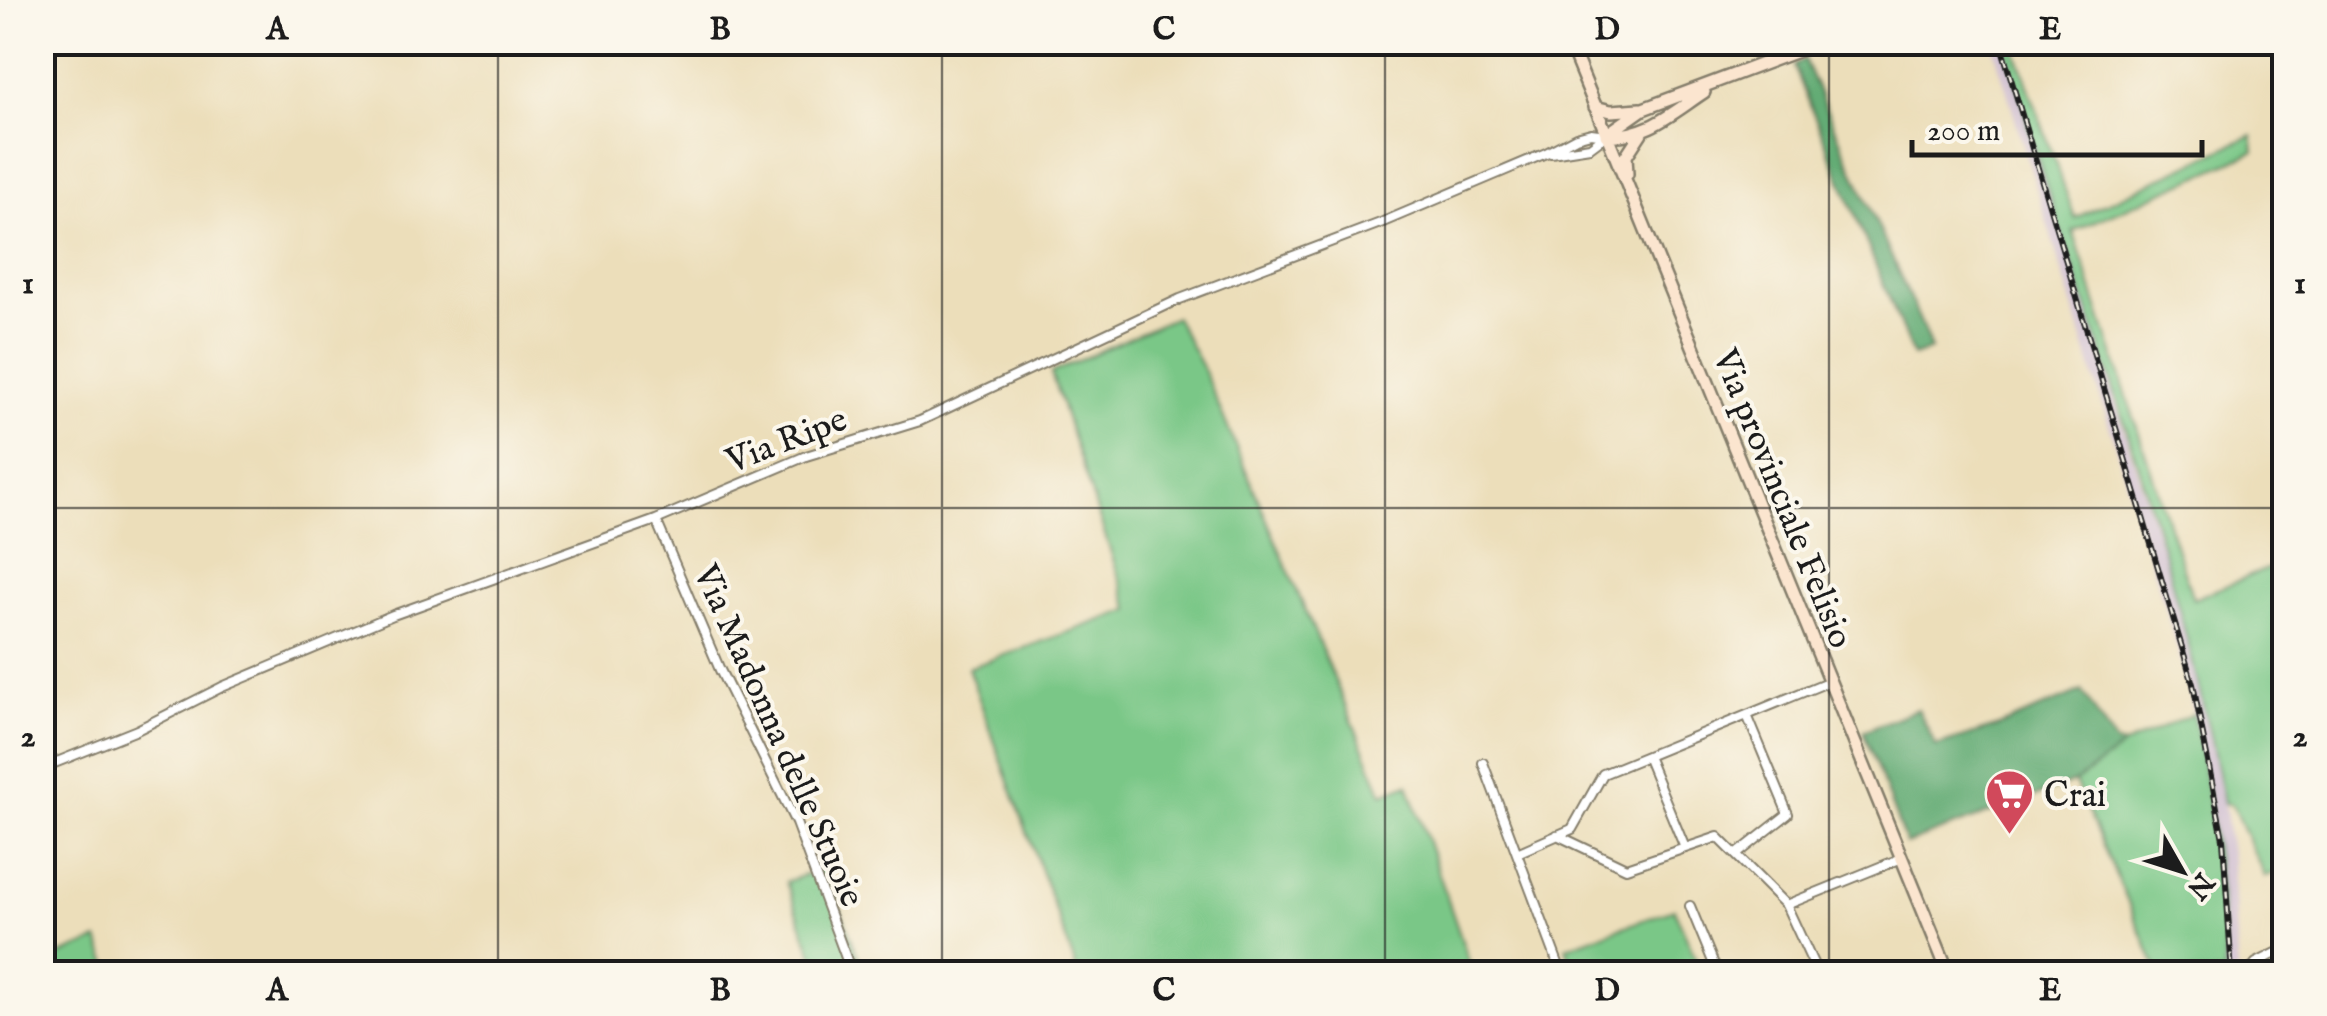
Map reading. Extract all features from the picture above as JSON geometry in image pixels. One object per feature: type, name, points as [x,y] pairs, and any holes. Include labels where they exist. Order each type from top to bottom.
[{"type":"main road","name":"Via provinciale Felisio","points":[[1569,42],[1949,974]]},
{"type":"main road","points":[[1595,106],[1611,111],[1643,108],[1821,42]]},
{"type":"main road","points":[[1606,135],[1628,137],[1641,132],[1720,82]]},
{"type":"main road","points":[[1606,135],[1643,108]]},
{"type":"main road","points":[[1636,207],[1626,156],[1641,132]]},
{"type":"street","name":"Via Ripe","points":[[42,768],[138,730],[222,688],[393,615],[656,520],[806,456],[920,422],[1180,299],[1299,256],[1546,154],[1576,137],[1606,135]]},
{"type":"street","name":"Via Madonna delle Stuoie","points":[[656,520],[720,670],[796,823],[852,974]]},
{"type":"street","points":[[1516,853],[1572,829],[1602,774],[1830,682]]},
{"type":"street","points":[[1736,854],[1788,814],[1747,715]]},
{"type":"street","points":[[1647,756],[1685,848]]},
{"type":"street","points":[[1483,763],[1562,974]]},
{"type":"street","points":[[1557,836],[1626,868],[1718,836],[1786,905],[1818,974]]},
{"type":"street","points":[[1786,905],[1902,858]]},
{"type":"street","points":[[1690,906],[1718,974]]},
{"type":"street","points":[[2246,974],[2256,963],[2284,948]]},
{"type":"shaded area","points":[[1992,43],[2004,43],[2175,593],[2207,713],[2232,860],[2238,973],[2225,973],[2223,908],[2210,799],[2186,677]]},
{"type":"green space","points":[[2013,43],[2075,218],[2252,135],[2254,152],[2073,231],[2193,599],[2284,562],[2284,869],[2265,877],[2232,805],[2224,803],[2169,571],[2037,155],[2005,46]]},
{"type":"green space","points":[[1804,59],[1931,350],[1913,356],[1794,66]]},
{"type":"green space","points":[[1175,317],[1203,369],[1383,794],[1408,784],[1473,973],[1078,973],[968,668],[1130,610],[1051,373]]},
{"type":"green space","points":[[2082,691],[2115,743],[2125,745],[2075,782],[1906,844],[1863,731],[1918,709],[1936,746],[1999,726]]},
{"type":"green space","points":[[2193,714],[2215,843],[2225,973],[2159,973],[2075,782],[2125,745]]},
{"type":"green space","points":[[825,867],[864,973],[820,973],[786,882]]},
{"type":"green space","points":[[1674,909],[1702,973],[1575,973],[1566,947]]},
{"type":"green space","points":[[98,940],[112,973],[43,973],[43,962]]},
{"type":"railway","points":[[2000,42],[2193,684],[2223,839],[2232,974]]},
{"type":"place","name":"Crai","points":[[2009,836]]}]
